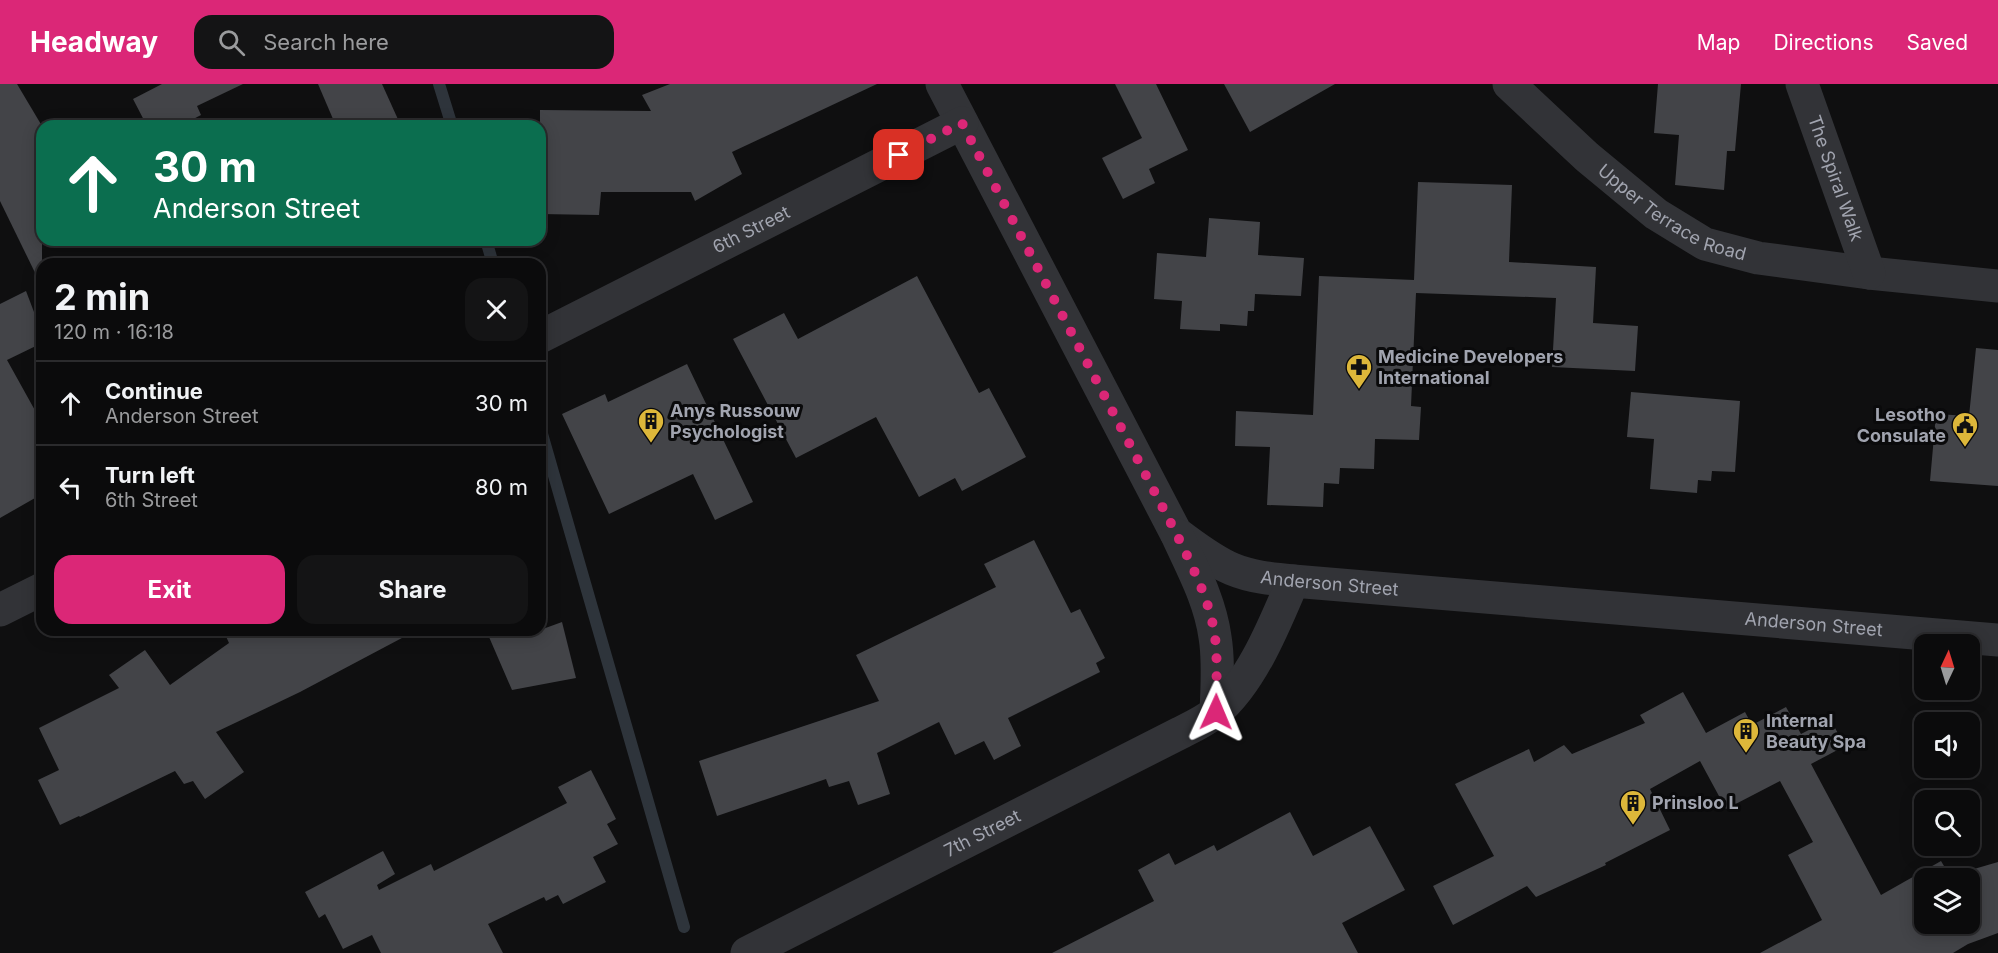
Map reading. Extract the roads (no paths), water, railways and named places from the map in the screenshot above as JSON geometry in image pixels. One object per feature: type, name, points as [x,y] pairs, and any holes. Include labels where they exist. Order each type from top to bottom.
[{"type":"street","name":"Anderson Street","points":[[942,84],[1176,533],[1210,558],[1234,570],[1262,578],[1998,640]]},
{"type":"street","name":"Upper Terrace Road","points":[[1509,84],[1596,164],[1656,214],[1705,244],[1758,258],[1869,273],[1998,286]]},
{"type":"street","name":"The Spiral Walk","points":[[1802,84],[1869,273]]},
{"type":"street","name":"6th Street","points":[[546,334],[962,123]]},
{"type":"street","points":[[1176,533],[1202,588],[1210,613],[1215,638],[1216,712]]},
{"type":"street","name":"7th Street","points":[[747,953],[1180,734],[1216,712],[1233,694],[1252,667],[1272,630],[1293,581]]},
{"type":"street","points":[[0,610],[36,592]]},
{"type":"waterway","points":[[439,84],[450,120]]},
{"type":"waterway","points":[[488,246],[491,258]]},
{"type":"waterway","points":[[546,448],[684,927]]},
{"type":"place","name":"Medicine Developers International","points":[[1359,390]]},
{"type":"place","name":"Anys Russouw Psychologist","points":[[651,444]]},
{"type":"place","name":"Lesotho Consulate","points":[[1965,448]]},
{"type":"place","name":"Internal Beauty Spa","points":[[1746,754]]},
{"type":"place","name":"Prinsloo L","points":[[1633,826]]}]
